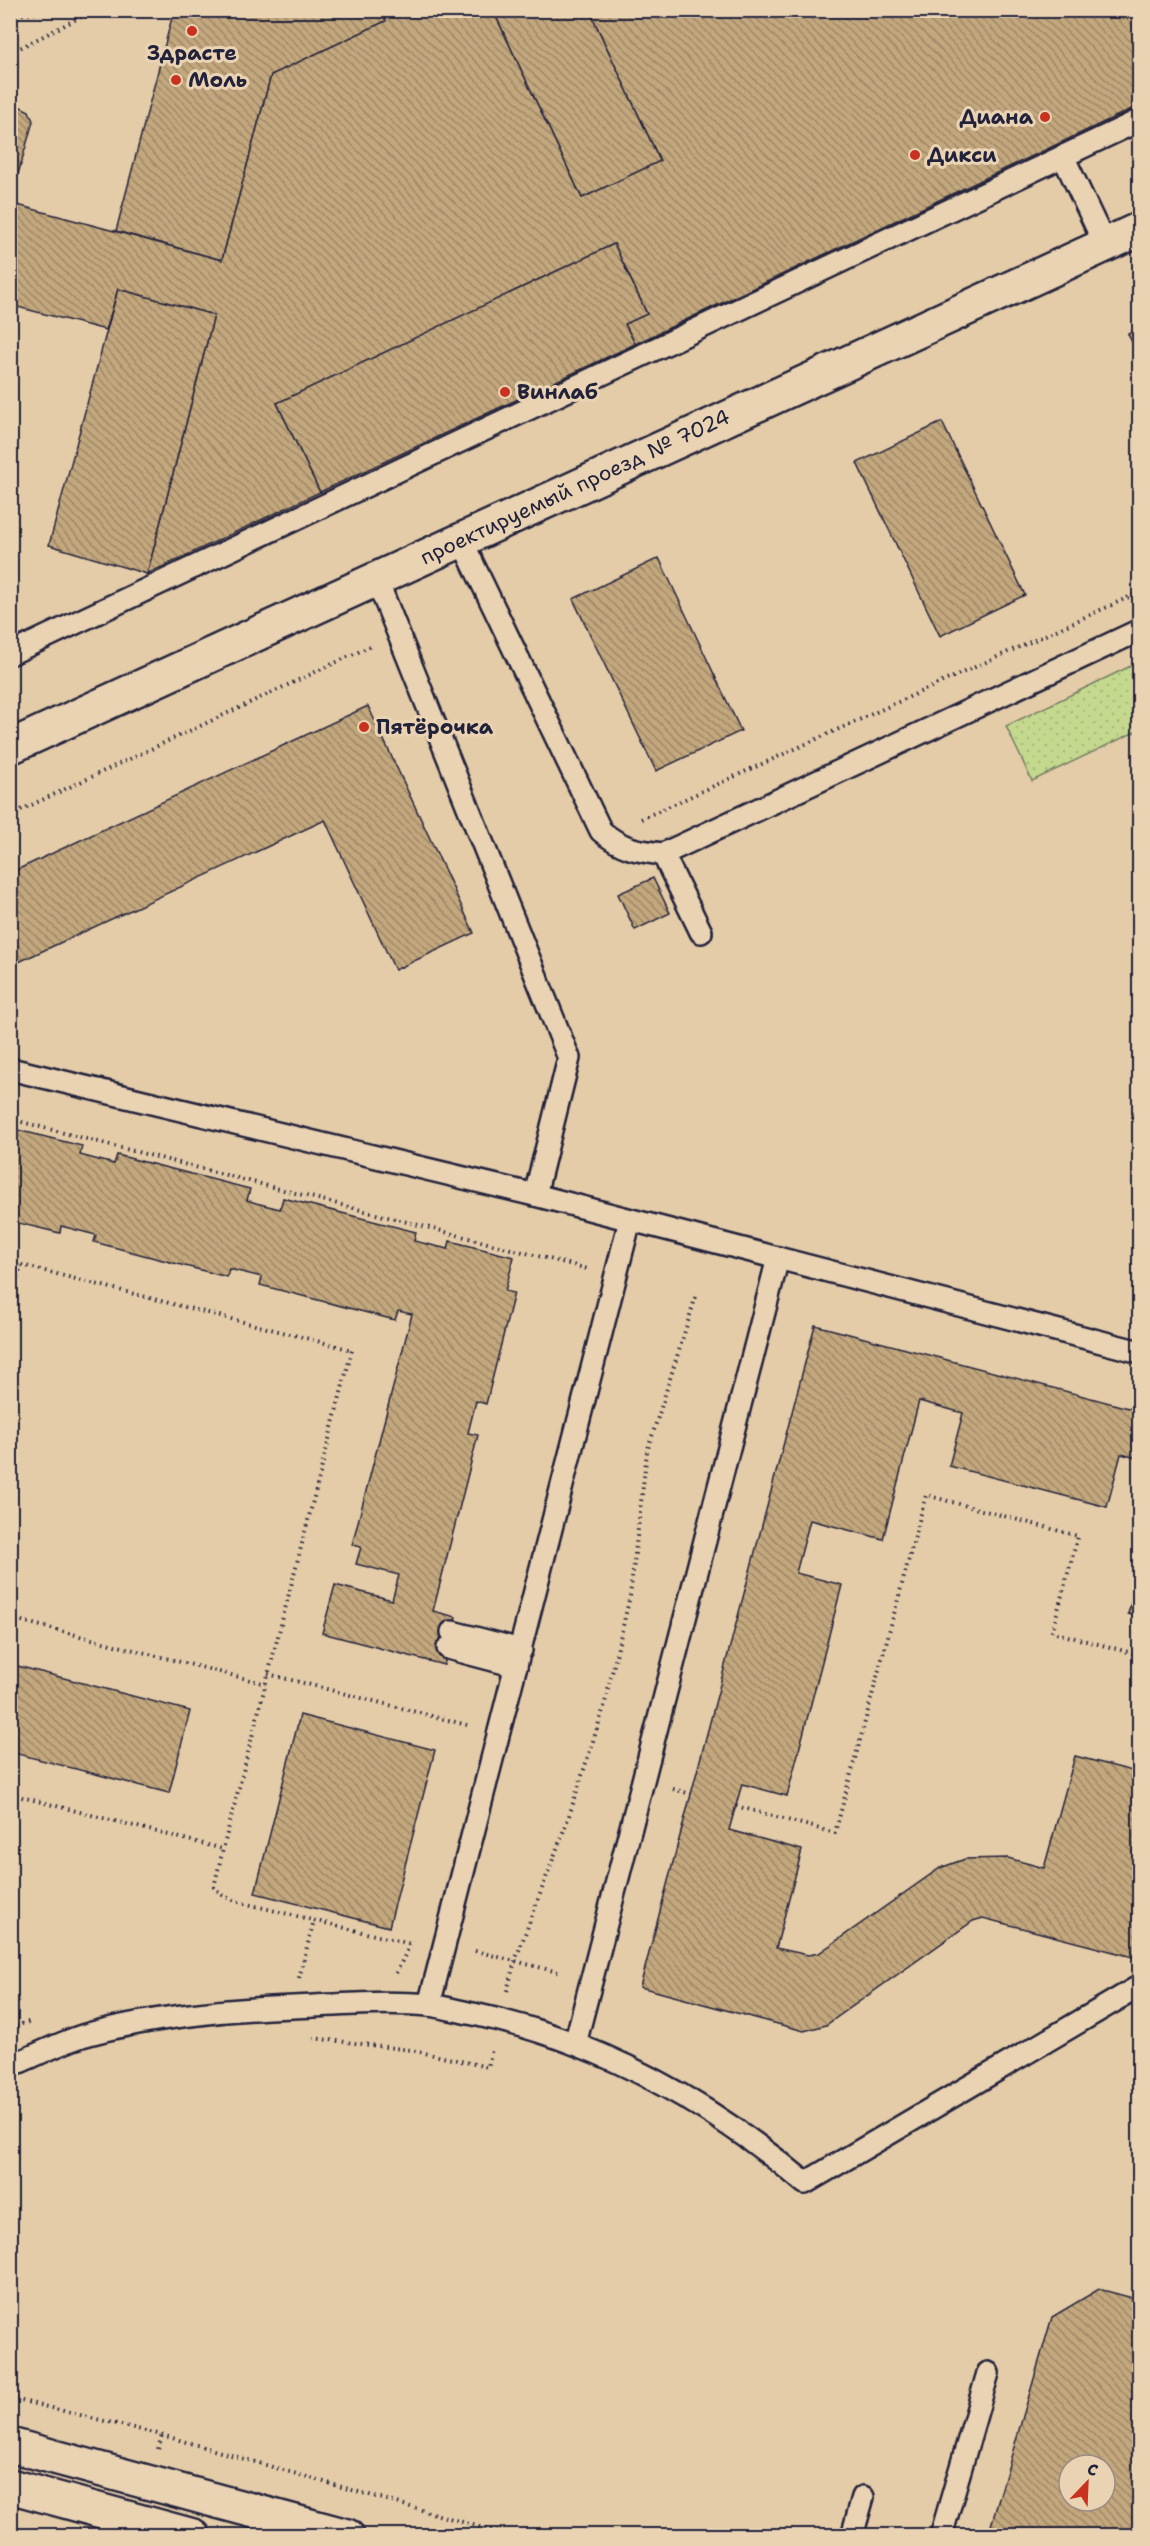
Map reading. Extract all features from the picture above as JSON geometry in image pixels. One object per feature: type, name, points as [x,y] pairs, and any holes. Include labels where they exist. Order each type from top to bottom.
[{"type":"street","name":"проектируемый проезд № 7024","points":[[10,747],[1140,229]]},
{"type":"street","points":[[10,2445],[347,2535]]},
{"type":"street","points":[[10,2486],[193,2535]]},
{"type":"lane","points":[[10,654],[1140,120]]},
{"type":"lane","points":[[1063,156],[1106,245]]},
{"type":"lane","points":[[461,539],[601,831],[616,844],[634,850],[663,854],[1140,630]]},
{"type":"lane","points":[[376,578],[569,1058],[535,1195]]},
{"type":"lane","points":[[663,854],[701,932]]},
{"type":"lane","points":[[10,1069],[535,1195],[1140,1352]]},
{"type":"lane","points":[[429,2005],[630,1220]]},
{"type":"lane","points":[[575,2044],[778,1258]]},
{"type":"lane","points":[[450,1640],[518,1658]]},
{"type":"lane","points":[[10,2066],[82,2036],[154,2022],[247,2009],[345,2005],[429,2005],[514,2023],[575,2044],[638,2070],[727,2122],[805,2183],[1140,1986]]},
{"type":"lane","points":[[941,2535],[988,2373]]},
{"type":"lane","points":[[852,2535],[862,2497]]},
{"type":"path","points":[[10,15],[76,10]]},
{"type":"path","points":[[10,53],[94,10]]},
{"type":"path","points":[[630,819],[650,817],[1140,592]]},
{"type":"path","points":[[10,815],[398,633]]},
{"type":"path","points":[[10,1119],[616,1276]]},
{"type":"path","points":[[10,1262],[352,1350],[214,1887],[222,1895],[235,1901],[411,1944]]},
{"type":"path","points":[[10,1306],[21,1265]]},
{"type":"path","points":[[582,1279],[584,1268]]},
{"type":"path","points":[[736,1806],[835,1833],[926,1495],[1078,1536],[1052,1632],[1140,1655]]},
{"type":"path","points":[[10,1618],[266,1684]]},
{"type":"path","points":[[268,1674],[467,1725]]},
{"type":"path","points":[[464,1736],[470,1714]]},
{"type":"path","points":[[10,1794],[223,1849]]},
{"type":"path","points":[[299,1978],[314,1920]]},
{"type":"path","points":[[394,1975],[411,1944],[413,1935],[562,1973]]},
{"type":"path","points":[[288,1979],[308,1979]]},
{"type":"path","points":[[10,2015],[16,2025]]},
{"type":"path","points":[[10,2028],[38,2019]]},
{"type":"path","points":[[10,2398],[162,2435],[511,2535]]},
{"type":"green space","points":[[1139,662],[1139,730],[1032,781],[1006,726]]},
{"type":"building","points":[[174,10],[381,10],[386,21],[271,75],[222,260],[116,231]]},
{"type":"building","points":[[381,10],[493,10],[582,198],[660,161],[589,10],[1140,10],[1140,105],[635,344],[625,324],[647,314],[614,244],[277,403],[320,492],[147,574],[214,315],[118,289],[106,330],[10,305],[10,203],[222,260],[271,75],[386,21]]},
{"type":"building","points":[[493,10],[589,10],[660,161],[582,198]]},
{"type":"building","points":[[15,104],[29,111],[33,121],[10,203],[10,105]]},
{"type":"building","points":[[614,244],[647,314],[625,324],[635,344],[320,492],[277,403]]},
{"type":"building","points":[[118,289],[214,315],[147,574],[49,545]]},
{"type":"building","points":[[1140,328],[1140,358],[1128,334]]},
{"type":"building","points":[[942,422],[1025,595],[940,636],[857,463]]},
{"type":"building","points":[[659,558],[741,731],[656,771],[573,599]]},
{"type":"building","points":[[368,706],[474,933],[395,970],[325,820],[10,966],[10,873]]},
{"type":"building","points":[[653,878],[670,913],[635,930],[618,894]]},
{"type":"building","points":[[10,1128],[82,1146],[80,1155],[114,1164],[117,1155],[250,1189],[247,1200],[256,1203],[280,1209],[283,1198],[416,1232],[414,1241],[448,1249],[450,1241],[514,1257],[505,1291],[514,1293],[486,1404],[476,1401],[468,1433],[478,1435],[433,1611],[456,1617],[444,1665],[322,1633],[335,1585],[392,1600],[399,1575],[356,1564],[361,1547],[352,1545],[412,1314],[398,1311],[395,1320],[260,1285],[262,1277],[229,1269],[227,1277],[94,1242],[96,1235],[61,1226],[60,1233],[10,1221]]},
{"type":"building","points":[[815,1325],[1140,1411],[1140,1459],[1121,1454],[1107,1507],[949,1466],[963,1413],[919,1401],[883,1539],[810,1520],[796,1573],[842,1585],[787,1796],[742,1784],[729,1830],[802,1850],[776,1948],[808,1955],[819,1953],[940,1868],[965,1859],[1008,1858],[1044,1868],[1075,1756],[1140,1773],[1140,1949],[1137,1958],[983,1918],[973,1921],[826,2025],[804,2031],[640,1987]]},
{"type":"building","points":[[1140,1570],[1140,1617],[1128,1614]]},
{"type":"building","points":[[10,1664],[190,1711],[169,1793],[10,1752]]},
{"type":"building","points":[[300,1715],[435,1750],[389,1927],[255,1893]]},
{"type":"building","points":[[1099,2289],[1140,2300],[1140,2536],[988,2536],[1052,2317]]},
{"type":"place","name":"Здрасте","points":[[192,31]]},
{"type":"place","name":"Моль","points":[[176,80]]},
{"type":"place","name":"Диана","points":[[1045,117]]},
{"type":"place","name":"Дикси","points":[[915,155]]},
{"type":"place","name":"Винлаб","points":[[505,392]]},
{"type":"place","name":"Пятёрочка","points":[[364,727]]}]
